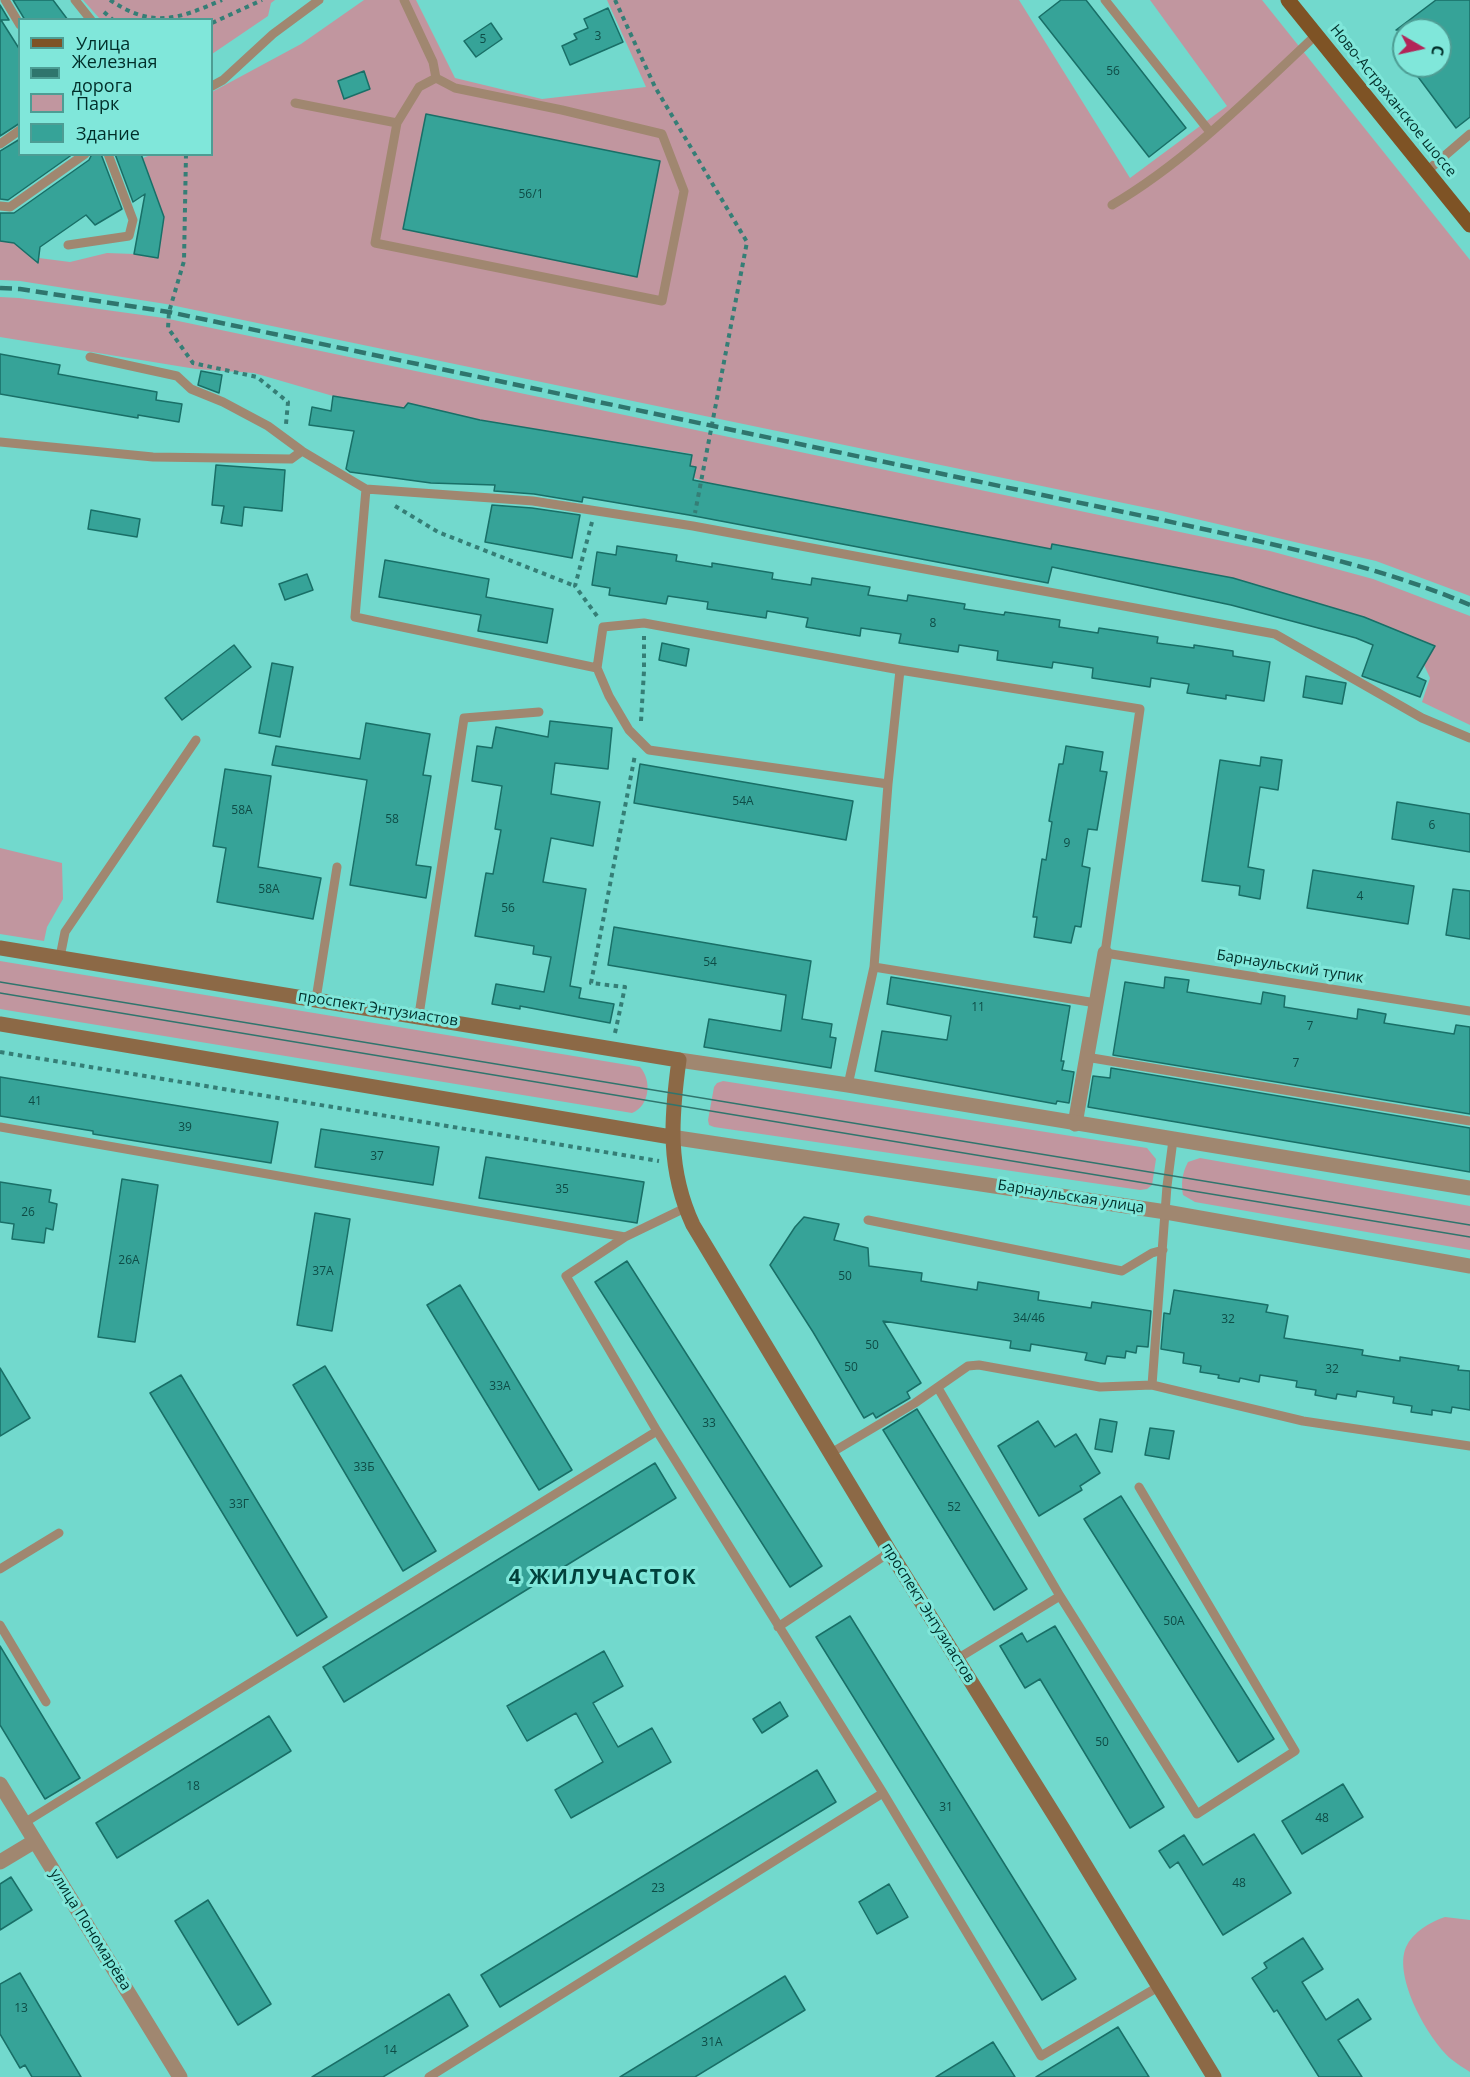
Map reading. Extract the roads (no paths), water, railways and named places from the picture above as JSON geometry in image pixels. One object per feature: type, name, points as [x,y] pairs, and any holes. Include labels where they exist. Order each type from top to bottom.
[{"type":"main road","name":"Ново-Астраханское шоссе","points":[[1288,0],[1470,225]]},
{"type":"main road","name":"проспект Энтузиастов","points":[[0,948],[419,1015],[680,1060],[673,1103],[671,1137],[676,1174],[685,1208],[712,1257],[890,1552],[1214,2077]]},
{"type":"main road","points":[[0,1024],[671,1137]]},
{"type":"street","points":[[1075,1124],[1105,953]]},
{"type":"street","points":[[680,1060],[848,1085],[1470,1188]]},
{"type":"street","name":"Барнаульская улица","points":[[671,1137],[1166,1212],[1470,1266]]},
{"type":"street","name":"улица Пономарёва","points":[[0,1784],[180,2077]]},
{"type":"street","points":[[0,1862],[35,1841]]},
{"type":"lane","points":[[4,0],[18,22]]},
{"type":"lane","points":[[75,0],[89,18]]},
{"type":"lane","points":[[213,86],[224,80],[273,34],[320,0]]},
{"type":"lane","points":[[404,0],[433,62],[436,78]]},
{"type":"lane","points":[[1105,0],[1210,132]]},
{"type":"lane","points":[[1113,205],[1141,188],[1228,117],[1316,35]]},
{"type":"lane","points":[[436,78],[455,88],[562,110],[662,135],[684,191],[662,301],[375,243],[397,123],[419,87],[436,78]]},
{"type":"lane","points":[[295,103],[397,123]]},
{"type":"lane","points":[[0,144],[18,131]]},
{"type":"lane","points":[[1427,171],[1470,134]]},
{"type":"lane","points":[[0,206],[10,207],[82,156]]},
{"type":"lane","points":[[68,245],[129,236],[133,220],[109,156]]},
{"type":"lane","points":[[90,357],[177,376],[191,389],[223,402],[282,435],[302,451],[366,489],[533,501],[693,526],[1275,634],[1422,718],[1470,738]]},
{"type":"lane","points":[[0,442],[153,457],[291,459],[302,451]]},
{"type":"lane","points":[[366,489],[355,616],[597,668]]},
{"type":"lane","points":[[888,784],[649,750],[629,730],[609,696],[597,668],[603,627],[644,623],[900,670],[1140,709],[1105,953]]},
{"type":"lane","points":[[848,1085],[874,967],[888,784],[900,670]]},
{"type":"lane","points":[[419,1015],[464,718],[539,712]]},
{"type":"lane","points":[[60,957],[65,932],[196,740]]},
{"type":"lane","points":[[316,999],[337,867]]},
{"type":"lane","name":"Барнаульский тупик","points":[[1105,953],[1470,1011]]},
{"type":"lane","points":[[874,967],[1096,1003]]},
{"type":"lane","points":[[1086,1057],[1470,1120]]},
{"type":"lane","points":[[0,1127],[625,1237]]},
{"type":"lane","points":[[1152,1385],[1173,1140]]},
{"type":"lane","points":[[685,1208],[625,1237],[566,1276],[657,1431],[883,1792],[1041,2056],[1158,1988]]},
{"type":"lane","points":[[868,1220],[1122,1271],[1152,1253],[1163,1250]]},
{"type":"lane","points":[[831,1453],[915,1403],[968,1366],[979,1365],[1100,1387],[1152,1385],[1303,1421],[1470,1446]]},
{"type":"lane","points":[[938,1388],[1060,1596],[1197,1814],[1295,1751],[1139,1487]]},
{"type":"lane","points":[[24,1823],[657,1431]]},
{"type":"lane","points":[[0,1569],[59,1533]]},
{"type":"lane","points":[[778,1627],[890,1552]]},
{"type":"lane","points":[[957,1659],[1060,1596]]},
{"type":"lane","points":[[0,1625],[46,1702]]},
{"type":"lane","points":[[429,2077],[883,1792]]},
{"type":"tram line","points":[[0,982],[1470,1225]]},
{"type":"tram line","points":[[0,993],[1470,1237]]},
{"type":"railway","points":[[0,288],[20,289],[169,312],[1162,520],[1318,555],[1395,577],[1470,605]]},
{"type":"district","name":"4 ЖИЛУЧАСТОК","points":[[603,1578]]}]
